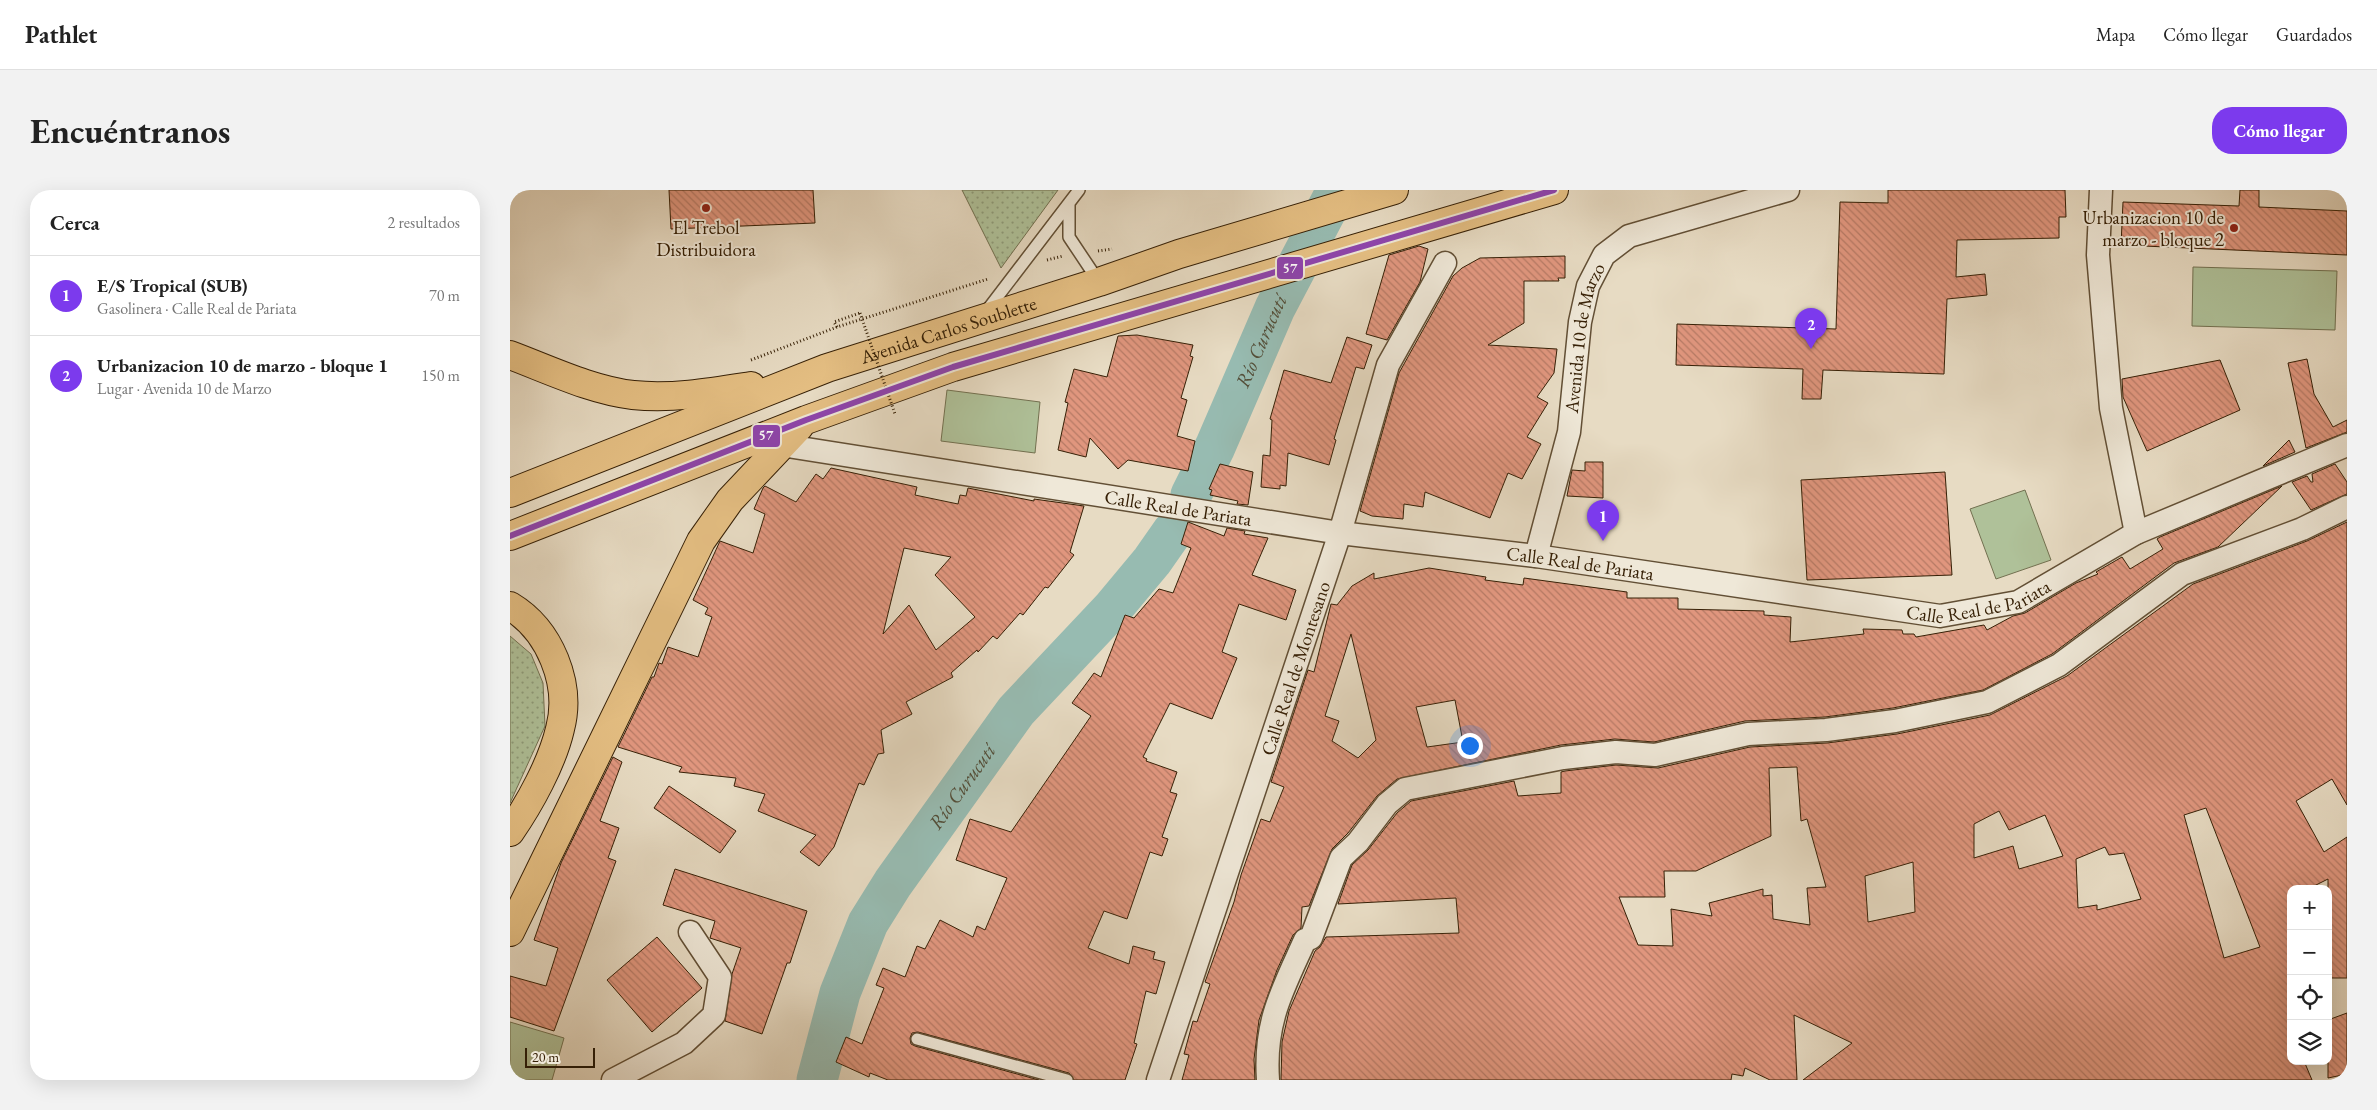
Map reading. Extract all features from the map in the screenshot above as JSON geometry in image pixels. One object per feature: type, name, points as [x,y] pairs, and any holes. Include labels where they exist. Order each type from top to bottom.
[{"type":"main road","name":"Avenida Carlos Soublette","points":[[510,493],[795,380],[981,318],[1099,282],[1179,254],[1394,190]]},
{"type":"main road","name":"Avenida Carlos Soublette","points":[[510,536],[806,420],[953,367],[1194,298],[1554,190]]},
{"type":"main road","points":[[510,355],[598,388],[633,395],[671,396],[795,380]]},
{"type":"main road","points":[[510,932],[702,541],[730,500],[806,420]]},
{"type":"main road","points":[[510,606],[530,622],[544,637],[557,668],[562,688],[563,707],[561,728],[543,775],[510,832]]},
{"type":"street","name":"Avenida 10 de Marzo","points":[[1536,556],[1569,432],[1580,322],[1588,286],[1604,254],[1629,236],[1788,190]]},
{"type":"street","points":[[2101,190],[2098,254],[2111,408],[2136,532]]},
{"type":"street","name":"Calle Real de Montesano","points":[[1158,1080],[1340,532],[1388,365],[1444,263]]},
{"type":"street","name":"Calle Real de Pariata","points":[[781,445],[1340,532],[1536,556],[1940,616],[2018,602],[2136,532],[2347,445]]},
{"type":"street","points":[[1268,1080],[1266,1056],[1268,1032],[1275,1009],[1305,940],[1311,938],[1341,858],[1358,842],[1387,804],[1405,789],[1563,758],[1616,752],[1655,755],[1748,734],[1826,730],[1896,722],[1987,702],[2059,665],[2182,574],[2302,529],[2347,507]]},
{"type":"street","points":[[613,1080],[684,1043],[714,1015],[720,977],[690,932]]},
{"type":"lane","points":[[981,318],[1020,270],[1079,190]]},
{"type":"lane","points":[[1069,204],[1069,237],[1099,282]]},
{"type":"lane","points":[[917,1039],[1067,1080]]},
{"type":"path","points":[[748,360],[837,328],[1020,270],[1052,258],[1122,247]]},
{"type":"path","points":[[837,328],[834,322],[860,313],[895,414]]},
{"type":"green space","points":[[962,190],[1058,190],[1001,268]]},
{"type":"green space","points":[[2193,267],[2337,271],[2335,330],[2192,326]]},
{"type":"green space","points":[[947,390],[1040,402],[1035,453],[941,441]]},
{"type":"green space","points":[[2025,490],[2051,560],[1996,579],[1970,509]]},
{"type":"green space","points":[[510,636],[531,654],[543,683],[545,726],[510,803]]},
{"type":"green space","points":[[510,1022],[564,1038],[552,1080],[510,1080]]},
{"type":"building","points":[[669,190],[813,190],[815,223],[671,229]]},
{"type":"building","points":[[1888,190],[2065,190],[2066,217],[2059,217],[2059,238],[1957,240],[1956,277],[1985,274],[1987,295],[1947,299],[1944,374],[1823,370],[1821,399],[1802,399],[1803,369],[1676,365],[1677,324],[1836,329],[1840,202],[1888,203]]},
{"type":"building","name":"Urbanizacion 10 de marzo - bloque 2","points":[[2240,190],[2259,190],[2259,207],[2347,211],[2347,255],[2121,245],[2123,202],[2239,206]]},
{"type":"building","points":[[1419,246],[1428,249],[1420,282],[1387,340],[1366,334],[1389,255]]},
{"type":"building","points":[[1565,256],[1565,278],[1558,278],[1559,281],[1524,281],[1524,323],[1488,345],[1557,349],[1554,373],[1537,397],[1548,403],[1527,437],[1541,444],[1522,479],[1508,473],[1490,518],[1425,492],[1423,507],[1404,504],[1403,519],[1372,516],[1360,511],[1399,373],[1453,276],[1462,268],[1480,258]]},
{"type":"building","points":[[1137,335],[1193,345],[1190,356],[1193,357],[1181,398],[1187,400],[1177,436],[1195,441],[1188,471],[1128,460],[1118,469],[1090,438],[1086,457],[1058,450],[1068,403],[1065,402],[1074,369],[1107,377],[1118,336]]},
{"type":"building","points":[[1347,337],[1372,345],[1364,369],[1356,367],[1334,439],[1336,440],[1329,465],[1288,453],[1286,486],[1280,485],[1280,489],[1261,487],[1263,455],[1270,456],[1272,420],[1270,419],[1284,370],[1331,383]]},
{"type":"building","points":[[2307,359],[2314,394],[2333,427],[2347,420],[2347,432],[2306,448],[2288,363]]},
{"type":"building","points":[[2220,360],[2240,410],[2147,451],[2123,397],[2122,379]]},
{"type":"building","points":[[2289,440],[2295,452],[2263,466]]},
{"type":"building","points":[[1585,462],[1603,462],[1603,498],[1567,496],[1572,470],[1585,471]]},
{"type":"building","points":[[1220,464],[1253,472],[1248,505],[1237,504],[1238,501],[1210,495],[1212,490],[1209,489]]},
{"type":"building","points":[[2335,464],[2347,482],[2347,494],[2311,510],[2292,482],[2307,476],[2313,482],[2312,474]]},
{"type":"building","points":[[831,468],[917,487],[915,495],[958,504],[960,495],[966,496],[968,488],[1034,501],[1034,499],[1084,506],[1070,552],[1074,555],[1048,588],[1045,587],[1023,615],[1020,613],[997,639],[993,636],[978,652],[977,650],[951,673],[953,677],[906,702],[912,714],[881,730],[884,753],[878,754],[864,785],[859,783],[834,847],[819,866],[800,852],[816,835],[758,811],[765,794],[734,786],[736,778],[679,772],[682,767],[618,747],[652,677],[654,677],[659,663],[662,664],[668,647],[698,657],[712,617],[705,614],[708,608],[693,600],[720,541],[753,553],[765,514],[754,509],[763,488],[765,486],[796,502],[816,474],[823,479]],"holes":[[[904,548],[951,557],[935,575],[975,617],[936,650],[909,605],[883,634]]]},
{"type":"building","points":[[1945,472],[1952,575],[1807,580],[1801,480]]},
{"type":"building","points":[[2282,486],[2218,547],[2174,563],[2052,654],[1983,690],[1893,708],[1825,717],[1745,721],[1654,742],[1615,739],[1561,745],[1397,779],[1377,796],[1348,833],[1332,849],[1309,906],[1302,907],[1301,928],[1293,935],[1277,970],[1259,1020],[1254,1059],[1255,1080],[1182,1080],[1189,1055],[1184,1054],[1193,1021],[1197,1022],[1210,984],[1205,982],[1234,902],[1241,875],[1261,819],[1270,822],[1284,787],[1271,782],[1308,670],[1314,672],[1331,604],[1337,605],[1352,586],[1374,573],[1374,579],[1429,568],[1486,577],[1485,580],[1523,585],[1524,578],[1627,592],[1627,598],[1678,598],[1678,609],[1764,611],[1764,615],[1791,617],[1790,642],[1864,634],[1863,629],[1902,630],[1903,634],[1914,634],[1916,637],[1984,625],[1987,630],[2013,616],[2025,613],[2076,583],[2098,574],[2096,572],[2122,557],[2130,569],[2163,549],[2157,539]],"holes":[[[1351,634],[1376,740],[1358,758],[1332,741],[1339,721],[1325,716]],[[1455,700],[1463,742],[1427,747],[1416,707]]]},
{"type":"building","points":[[1188,522],[1224,536],[1227,528],[1245,531],[1244,534],[1268,538],[1252,575],[1296,590],[1286,620],[1239,604],[1222,652],[1237,658],[1212,719],[1170,703],[1143,757],[1147,759],[1146,761],[1177,772],[1170,792],[1177,794],[1162,837],[1168,839],[1162,856],[1150,852],[1127,919],[1104,911],[1088,948],[1129,964],[1133,946],[1155,952],[1153,959],[1165,962],[1156,994],[1146,991],[1134,1043],[1137,1044],[1125,1080],[1074,1080],[1069,1073],[918,1032],[912,1033],[910,1038],[911,1044],[915,1046],[1039,1080],[888,1080],[870,1073],[869,1077],[836,1062],[846,1037],[862,1044],[884,988],[876,985],[883,968],[905,977],[917,946],[925,949],[940,920],[973,937],[977,926],[985,930],[1007,878],[956,860],[970,819],[1011,832],[1091,716],[1072,703],[1094,673],[1101,677],[1125,615],[1134,618],[1159,589],[1173,593],[1191,548],[1181,544]]},
{"type":"building","points":[[2347,522],[2347,805],[2332,779],[2296,801],[2324,852],[2347,837],[2347,978],[2332,978],[2332,885],[2328,885],[2328,879],[2316,885],[2287,885],[2287,1065],[2306,1065],[2312,1080],[1803,1080],[1852,1043],[1794,1015],[1797,1080],[1770,1080],[1745,1068],[1743,1076],[1732,1074],[1731,1080],[1281,1080],[1282,1042],[1289,1011],[1315,951],[1326,937],[1459,933],[1456,898],[1338,904],[1352,865],[1368,850],[1397,813],[1411,801],[1514,781],[1518,796],[1561,793],[1561,772],[1565,771],[1616,765],[1658,768],[1750,747],[1827,743],[1897,734],[1990,715],[2067,676],[2193,584],[2307,541]],"holes":[[[1797,767],[1801,821],[1807,819],[1826,887],[1807,888],[1810,925],[1773,919],[1772,895],[1763,896],[1763,889],[1709,903],[1712,916],[1671,909],[1673,946],[1638,945],[1619,897],[1665,897],[1664,871],[1696,871],[1771,836],[1769,768]],[[2206,808],[2260,947],[2224,958],[2184,815]],[[1999,811],[2009,830],[2045,815],[2063,856],[2019,869],[2013,846],[1974,858],[1974,824]],[[2105,847],[2109,855],[2124,853],[2141,899],[2097,910],[2097,905],[2078,908],[2076,859]],[[1913,862],[1915,912],[1868,922],[1865,876]]]},
{"type":"building","points":[[613,757],[622,762],[600,821],[619,828],[608,858],[616,861],[554,1031],[510,1017],[510,976],[546,986],[558,948],[534,940],[561,863]]},
{"type":"building","points":[[669,786],[736,831],[720,853],[654,808]]},
{"type":"building","points":[[675,869],[807,911],[790,963],[787,963],[762,1034],[725,1021],[732,974],[741,948],[710,938],[715,921],[663,905]]},
{"type":"building","points":[[657,937],[702,988],[652,1032],[607,980]]},
{"type":"building","points":[[2347,1013],[2347,1074],[2328,1078],[2328,1065],[2332,1065],[2332,1019]]},
{"type":"waterway","name":"Río Curucutí","points":[[1191,495],[1215,447],[1275,308],[1337,190]]},
{"type":"waterway","name":"Río Curucutí","points":[[817,1080],[840,993],[868,923],[893,883],[1016,711],[1112,609],[1152,561],[1173,531]]},
{"type":"transit line","name":"57","points":[[510,536],[806,420],[953,367],[1554,190]]},
{"type":"place","name":"El Trebol Distribuidora","points":[[706,208]]},
{"type":"place","name":"Urbanizacion 10 de marzo - bloque 2","points":[[2234,228]]},
{"type":"place","name":"Urbanizacion 10 de marzo - bloque 1","points":[[1811,349]]},
{"type":"place","name":"E/S Tropical (SUB)","points":[[1603,541]]}]
